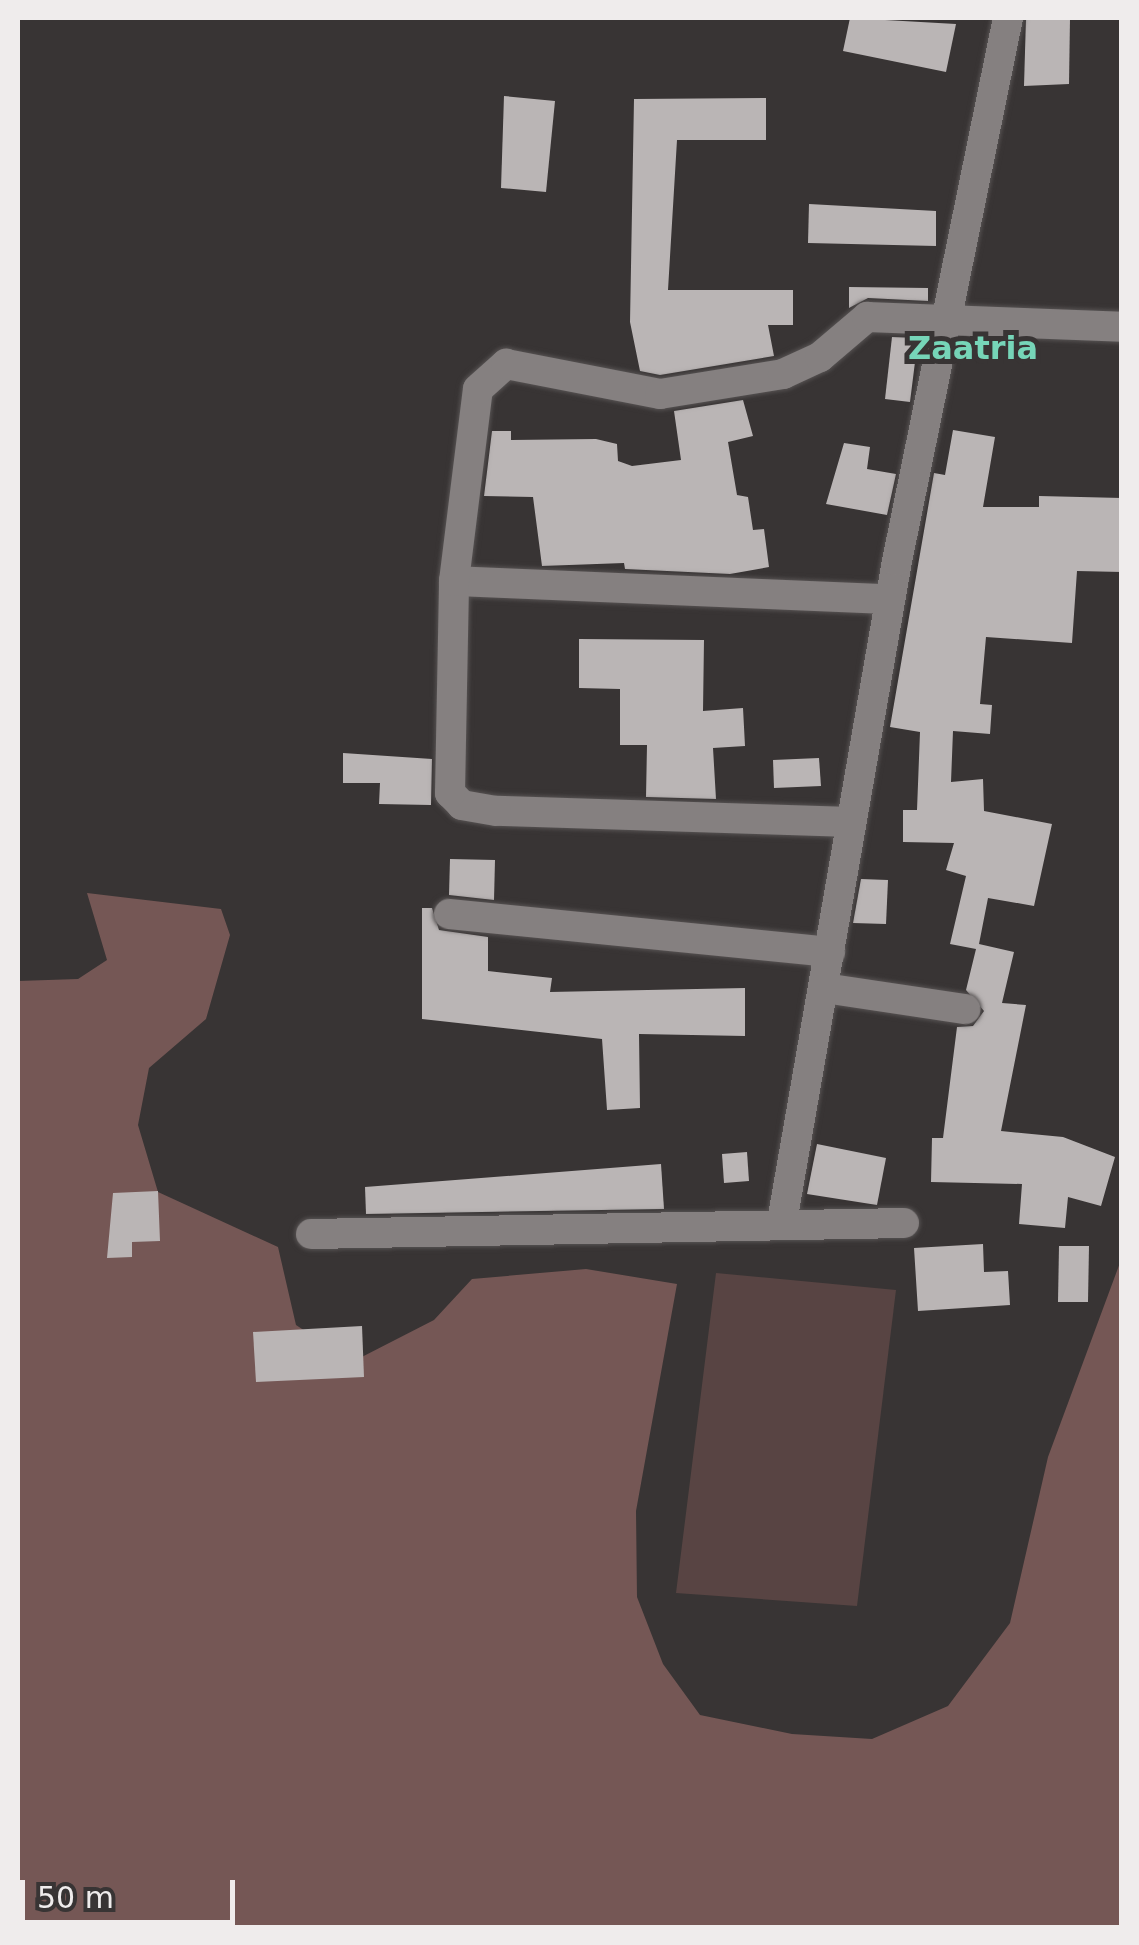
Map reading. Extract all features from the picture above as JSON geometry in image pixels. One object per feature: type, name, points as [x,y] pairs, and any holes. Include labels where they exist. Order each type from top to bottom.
[{"type":"street","points":[[782,1222],[890,599],[952,318],[1008,18]]},
{"type":"street","points":[[852,822],[462,805],[450,793],[454,582],[478,389],[488,372],[506,364],[537,366],[660,394],[783,374],[820,357],[867,316],[1122,327]]},
{"type":"street","points":[[454,582],[890,599]]},
{"type":"street","points":[[449,914],[830,952]]},
{"type":"street","points":[[824,988],[966,1008]]},
{"type":"street","points":[[311,1234],[782,1222],[904,1223]]},
{"type":"shaded area","points":[[87,893],[221,909],[230,935],[206,1019],[149,1068],[138,1125],[158,1192],[278,1247],[296,1325],[352,1362],[434,1320],[472,1279],[586,1269],[677,1284],[636,1511],[637,1597],[663,1664],[700,1715],[792,1734],[872,1739],[948,1706],[1010,1623],[1048,1457],[1121,1260],[1121,1927],[18,1927],[18,981],[78,979],[107,960]]},
{"type":"shaded area","points":[[716,1273],[896,1290],[857,1606],[676,1593]]},
{"type":"building","points":[[850,18],[956,24],[946,72],[843,51]]},
{"type":"building","points":[[1026,18],[1070,18],[1069,84],[1024,86]]},
{"type":"building","points":[[504,96],[555,101],[546,192],[501,188]]},
{"type":"building","points":[[766,98],[766,140],[677,140],[668,290],[793,290],[793,325],[768,325],[774,356],[660,375],[640,371],[630,322],[634,99]]},
{"type":"building","points":[[809,204],[936,211],[936,246],[808,243]]},
{"type":"building","points":[[849,287],[928,288],[928,301],[868,298],[849,308]]},
{"type":"building","points":[[892,337],[918,338],[910,402],[885,399]]},
{"type":"building","points":[[743,400],[753,436],[728,442],[737,495],[748,497],[753,530],[764,529],[769,567],[730,574],[625,569],[624,563],[542,566],[533,497],[484,496],[492,431],[511,431],[511,440],[596,439],[617,444],[618,461],[632,466],[681,460],[674,411]]},
{"type":"building","points":[[953,430],[995,437],[983,507],[1039,507],[1039,496],[1122,498],[1122,572],[1077,571],[1072,643],[986,637],[980,704],[992,705],[990,734],[953,731],[951,782],[983,779],[984,811],[1052,824],[1034,906],[988,898],[979,944],[1014,952],[1002,1003],[1026,1005],[1001,1131],[1063,1137],[1115,1157],[1101,1206],[1068,1197],[1065,1228],[1019,1224],[1022,1184],[931,1182],[932,1138],[943,1138],[957,1027],[973,1026],[984,1011],[966,990],[976,949],[950,944],[966,876],[946,870],[954,843],[903,842],[903,810],[917,810],[920,732],[890,727],[934,473],[945,475]]},
{"type":"building","points":[[844,443],[870,447],[867,469],[896,474],[887,515],[826,504]]},
{"type":"building","points":[[579,639],[704,640],[703,711],[743,708],[745,746],[713,748],[716,799],[646,797],[647,745],[620,745],[620,689],[579,688]]},
{"type":"building","points":[[343,753],[432,759],[431,805],[379,804],[380,783],[343,783]]},
{"type":"building","points":[[819,758],[821,786],[774,788],[773,760]]},
{"type":"building","points":[[450,859],[495,860],[494,900],[449,895]]},
{"type":"building","points":[[861,879],[888,880],[886,924],[853,923]]},
{"type":"building","points":[[422,908],[432,908],[439,930],[488,937],[488,971],[552,978],[550,992],[745,988],[745,1036],[639,1034],[640,1108],[607,1110],[602,1039],[422,1019]]},
{"type":"building","points":[[817,1144],[886,1158],[877,1205],[807,1194]]},
{"type":"building","points":[[747,1152],[749,1181],[724,1183],[722,1154]]},
{"type":"building","points":[[661,1164],[664,1209],[366,1214],[365,1187]]},
{"type":"building","points":[[158,1191],[160,1241],[132,1242],[132,1257],[107,1258],[113,1193]]},
{"type":"building","points":[[983,1244],[984,1272],[1008,1271],[1010,1305],[918,1311],[914,1248]]},
{"type":"building","points":[[1059,1246],[1089,1246],[1088,1302],[1058,1302]]},
{"type":"building","points":[[362,1326],[364,1377],[256,1382],[253,1332]]},
{"type":"district","name":"Zaatria","points":[[973,348]]}]
